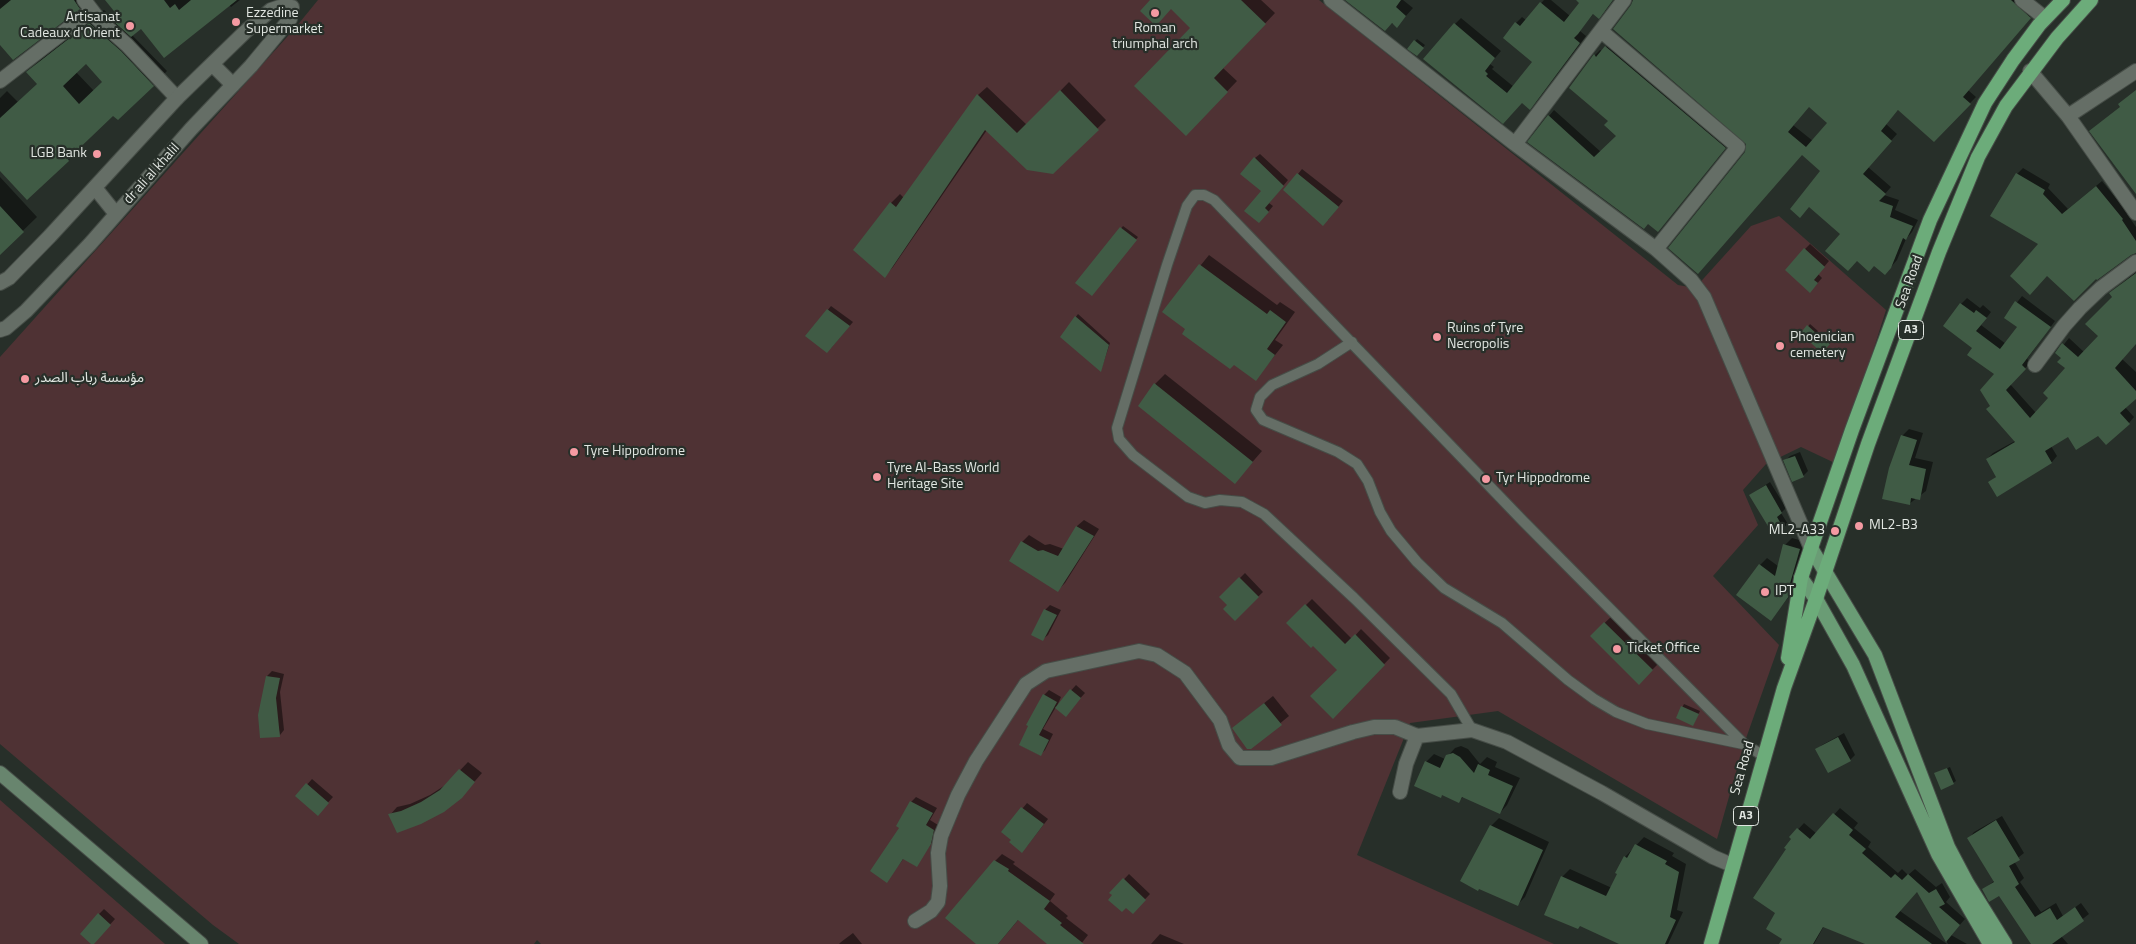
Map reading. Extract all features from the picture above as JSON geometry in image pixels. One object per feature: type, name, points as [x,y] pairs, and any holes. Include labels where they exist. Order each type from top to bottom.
[{"type":"highway","name":"Sea Road","points":[[1784,688],[1801,578],[1810,548],[1861,404],[1930,220],[1985,103],[2013,60],[2045,18],[2063,0]]},
{"type":"highway","name":"Sea Road","points":[[1711,944],[1732,864],[1784,688],[1868,444],[1938,252],[1978,157],[2006,106],[2030,71],[2069,23],[2091,0]]},
{"type":"main road","points":[[1810,548],[1875,655],[1948,847],[1980,915],[1990,944]]},
{"type":"main road","points":[[1801,578],[1816,599],[1853,665],[1938,854],[1980,915],[2005,944]]},
{"type":"main road","points":[[0,773],[201,944]]},
{"type":"street","points":[[84,0],[97,17]]},
{"type":"street","points":[[1331,0],[1515,144],[1656,249],[1691,280],[1704,297],[1810,548]]},
{"type":"street","points":[[1515,144],[1624,0]]},
{"type":"street","points":[[2022,0],[2045,18]]},
{"type":"street","points":[[0,283],[9,278],[96,189],[177,98],[212,64],[271,10],[287,6]]},
{"type":"street","name":"dr ali al khalil","points":[[0,330],[6,328],[26,311],[251,66],[287,6]]},
{"type":"street","points":[[0,81],[86,14],[91,13],[127,45],[177,98]]},
{"type":"street","points":[[1601,31],[1738,147],[1656,249]]},
{"type":"street","points":[[212,64],[233,85]]},
{"type":"street","points":[[2030,71],[2068,116],[2136,213]]},
{"type":"street","points":[[2068,116],[2136,71]]},
{"type":"street","points":[[96,189],[116,214]]},
{"type":"street","points":[[2035,365],[2080,308],[2101,288],[2136,262]]},
{"type":"street","points":[[915,921],[931,912],[938,902],[940,886],[938,853],[941,836],[958,795],[976,761],[1026,684],[1046,671],[1140,651],[1157,655],[1185,673],[1220,720],[1229,744],[1240,758],[1272,758],[1352,732],[1374,728],[1395,727],[1417,736],[1472,730],[1507,742],[1602,793],[1714,858],[1732,864]]},
{"type":"street","points":[[1400,792],[1406,764],[1417,736]]},
{"type":"lane","points":[[1472,730],[1451,694],[1354,598],[1264,514],[1242,502],[1220,500],[1205,503],[1188,497],[1133,455],[1119,439],[1117,428],[1166,265],[1187,206],[1195,195],[1204,195],[1214,200],[1523,521],[1744,744],[1764,756]]},
{"type":"lane","points":[[1352,342],[1318,364],[1272,385],[1260,397],[1256,410],[1263,420],[1338,452],[1357,464],[1368,481],[1380,512],[1392,531],[1417,562],[1444,588],[1502,623],[1568,680],[1594,699],[1616,712],[1647,724],[1744,744]]},
{"type":"shaded area","name":"Tyre Al-Bass World Heritage Site","points":[[318,0],[1319,0],[1678,285],[1695,288],[1751,226],[1779,216],[1886,310],[1837,464],[1801,447],[1766,464],[1743,490],[1758,525],[1713,576],[1779,645],[1744,744],[1717,839],[1498,711],[1410,723],[1357,855],[1554,944],[541,944],[537,940],[534,944],[239,944],[213,925],[0,744],[0,357],[296,27]]},
{"type":"shaded area","points":[[0,800],[165,944],[0,944]]},
{"type":"building","points":[[11,0],[74,0],[80,9],[13,60],[0,45],[0,9]]},
{"type":"building","points":[[105,0],[164,0],[170,8],[175,4],[179,10],[191,0],[237,0],[164,58],[141,29],[131,37],[113,21],[118,16]]},
{"type":"building","points":[[1150,0],[1241,0],[1266,24],[1214,78],[1228,92],[1186,136],[1134,86],[1190,28],[1171,9],[1156,26],[1140,11]]},
{"type":"building","points":[[1345,0],[1401,0],[1396,7],[1406,16],[1397,28],[1392,23],[1385,31]]},
{"type":"building","points":[[1576,0],[1613,0],[1599,19],[1593,14],[1574,38],[1580,43],[1530,110],[1522,103],[1503,124],[1423,59],[1454,23],[1495,58],[1485,71],[1488,74],[1486,76],[1507,93],[1532,62],[1503,38],[1515,22],[1520,26],[1540,2],[1564,22],[1579,3]]},
{"type":"building","points":[[1633,0],[2011,0],[2031,18],[1963,97],[1971,104],[1934,142],[1898,110],[1881,131],[1892,141],[1863,174],[1886,194],[1879,201],[1893,206],[1890,217],[1913,226],[1906,240],[1903,238],[1891,268],[1885,275],[1874,266],[1869,272],[1857,261],[1848,271],[1825,251],[1840,234],[1809,207],[1800,218],[1790,209],[1820,171],[1802,155],[1698,274],[1668,248],[1745,152],[1746,144],[1613,29]],"holes":[[[1809,107],[1827,123],[1806,147],[1788,132]]]},
{"type":"building","points":[[89,23],[121,51],[154,86],[118,120],[113,116],[27,200],[0,171],[0,118],[37,84],[26,72]],"holes":[[[86,64],[102,82],[79,104],[63,86]]]},
{"type":"building","points":[[1414,40],[1424,48],[1417,56],[1407,49]]},
{"type":"building","points":[[1605,46],[1726,148],[1658,232],[1648,224],[1644,229],[1527,142],[1548,115],[1594,157],[1616,136],[1604,125],[1608,121],[1569,88],[1594,54],[1596,57]]},
{"type":"building","points":[[1060,90],[1099,130],[1053,174],[1027,170],[985,130],[885,278],[853,250],[890,202],[896,207],[977,94],[1017,133]]},
{"type":"building","points":[[2136,90],[2136,194],[2089,131],[2120,107],[2118,104]]},
{"type":"building","points":[[1254,157],[1284,186],[1265,208],[1269,212],[1259,223],[1244,211],[1261,191],[1240,174]]},
{"type":"building","points":[[1297,173],[1339,207],[1323,226],[1283,190]]},
{"type":"building","points":[[2016,173],[2045,190],[2043,194],[2062,214],[2096,186],[2123,219],[2136,241],[2136,253],[2096,279],[2074,301],[2047,276],[2030,295],[2010,276],[2038,244],[1990,216]]},
{"type":"building","points":[[0,206],[24,232],[0,255]]},
{"type":"building","points":[[1120,227],[1137,240],[1092,296],[1075,283]]},
{"type":"building","points":[[1804,248],[1825,267],[1814,280],[1818,283],[1810,293],[1785,270]]},
{"type":"building","points":[[1199,264],[1267,314],[1270,310],[1286,322],[1267,349],[1275,355],[1256,381],[1234,365],[1230,369],[1182,334],[1185,329],[1162,312]]},
{"type":"building","points":[[2136,273],[2136,344],[2115,368],[2136,391],[2136,399],[2120,413],[2130,424],[2106,445],[2098,436],[2076,450],[2068,437],[2045,451],[2052,463],[1997,497],[1988,482],[1996,477],[1986,459],[2015,442],[1986,409],[1990,406],[1980,390],[1994,374],[1967,355],[1972,348],[1943,326],[1960,303],[1974,313],[1976,310],[1987,318],[1976,331],[2000,349],[2017,327],[2004,318],[2015,301],[2051,327],[2022,365],[2026,369],[2006,390],[2030,418],[2048,398],[2043,393],[2065,368],[2057,362],[2061,358],[2055,353],[2062,343],[2078,357],[2098,336],[2085,324],[2112,297],[2109,293]]},
{"type":"building","points":[[827,309],[850,326],[827,353],[805,336]]},
{"type":"building","points":[[1075,316],[1109,345],[1101,372],[1060,337]]},
{"type":"building","points":[[1807,325],[1817,334],[1809,343],[1799,335]]},
{"type":"building","points":[[1819,334],[1830,344],[1822,353],[1811,343]]},
{"type":"building","points":[[1154,383],[1253,462],[1235,484],[1138,406]]},
{"type":"building","points":[[1901,435],[1917,440],[1909,465],[1926,469],[1920,500],[1911,498],[1910,505],[1882,499],[1889,468]]},
{"type":"building","points":[[1795,456],[1804,477],[1792,482],[1783,460]]},
{"type":"building","points":[[1766,485],[1782,513],[1777,517],[1784,529],[1774,536],[1749,495]]},
{"type":"building","points":[[1076,526],[1094,536],[1058,592],[1009,561],[1021,541],[1038,551],[1043,550],[1058,556]]},
{"type":"building","name":"IPT","points":[[1783,544],[1800,549],[1789,587],[1789,596],[1771,621],[1736,595],[1759,564],[1775,576]]},
{"type":"building","points":[[1239,577],[1259,597],[1235,621],[1223,609],[1227,605],[1219,597]]},
{"type":"building","points":[[1305,604],[1345,644],[1355,634],[1385,665],[1333,719],[1310,696],[1337,670],[1286,623]]},
{"type":"building","points":[[1044,609],[1057,615],[1043,641],[1031,635]]},
{"type":"building","name":"Ticket Office","points":[[1604,622],[1653,670],[1639,685],[1590,636]]},
{"type":"building","points":[[266,676],[280,678],[276,698],[280,737],[260,738],[258,715]]},
{"type":"building","points":[[1070,689],[1081,698],[1066,717],[1055,708]]},
{"type":"building","points":[[1043,694],[1057,702],[1039,735],[1049,740],[1041,756],[1019,745],[1028,726],[1026,725]]},
{"type":"building","points":[[1264,703],[1282,725],[1251,749],[1247,749],[1232,728]]},
{"type":"building","points":[[1681,706],[1699,714],[1693,726],[1676,718]]},
{"type":"building","points":[[1838,737],[1851,761],[1828,773],[1815,749]]},
{"type":"building","points":[[1453,753],[1460,757],[1474,773],[1478,764],[1490,770],[1488,775],[1513,786],[1500,814],[1462,797],[1459,803],[1442,795],[1441,798],[1414,786],[1425,761],[1440,768],[1446,755]]},
{"type":"building","points":[[1947,768],[1954,784],[1941,790],[1934,773]]},
{"type":"building","points":[[459,769],[475,782],[462,798],[444,812],[421,824],[397,833],[388,814],[401,811],[421,802],[440,790]]},
{"type":"building","points":[[306,783],[329,803],[318,816],[295,796]]},
{"type":"building","points":[[910,801],[933,813],[926,825],[934,830],[931,844],[917,867],[903,859],[887,883],[870,871],[899,828],[896,826]]},
{"type":"building","points":[[1021,807],[1044,824],[1022,853],[1001,832]]},
{"type":"building","points":[[1833,813],[1853,830],[1849,835],[1866,849],[1862,853],[1891,878],[1895,874],[1902,880],[1908,874],[1929,893],[1936,889],[1945,904],[1939,907],[1960,925],[1946,942],[1917,892],[1895,917],[1932,944],[1865,944],[1823,927],[1813,944],[1779,944],[1782,939],[1766,929],[1775,913],[1753,898],[1786,849],[1784,848],[1791,839],[1789,837],[1797,828],[1810,839]]},
{"type":"building","points":[[1996,820],[2020,860],[2009,866],[2019,884],[2015,887],[2035,917],[2050,908],[2057,920],[2075,907],[2084,921],[2052,944],[2031,944],[1999,896],[1989,902],[1982,889],[1994,882],[1967,838]]},
{"type":"building","points":[[1490,825],[1543,850],[1518,906],[1479,889],[1478,891],[1460,881]]},
{"type":"building","points":[[1635,844],[1667,861],[1665,864],[1679,872],[1670,917],[1676,920],[1665,944],[1619,944],[1580,926],[1578,929],[1544,915],[1561,876],[1606,896],[1624,856],[1627,858]]},
{"type":"building","points":[[994,860],[1009,869],[1008,871],[1050,901],[1044,909],[1062,923],[1060,925],[1084,944],[1047,944],[1018,920],[998,944],[976,944],[945,918]]},
{"type":"building","points":[[1123,878],[1146,900],[1133,914],[1126,908],[1122,912],[1108,900],[1112,895],[1109,893]]},
{"type":"building","points":[[98,913],[111,925],[94,944],[91,944],[80,934]]},
{"type":"place","name":"Roman triumphal arch","points":[[1155,13]]},
{"type":"place","name":"Ezzedine Supermarket","points":[[236,22]]},
{"type":"place","name":"Artisanat Cadeaux d'Orient","points":[[130,26]]},
{"type":"place","name":"LGB Bank","points":[[97,154]]},
{"type":"place","name":"Ruins of Tyre Necropolis","points":[[1437,337]]},
{"type":"place","name":"Phoenician cemetery","points":[[1780,346]]},
{"type":"place","name":"مؤسسة رباب الصدر","points":[[25,379]]},
{"type":"place","name":"Tyre Hippodrome","points":[[574,452]]},
{"type":"place","name":"Tyre Al-Bass World Heritage Site","points":[[877,477]]},
{"type":"place","name":"Tyr Hippodrome","points":[[1486,479]]},
{"type":"place","name":"ML2-B3","points":[[1859,526]]},
{"type":"place","name":"ML2-A33","points":[[1835,531]]},
{"type":"place","name":"IPT","points":[[1765,592]]},
{"type":"place","name":"Ticket Office","points":[[1617,649]]}]
